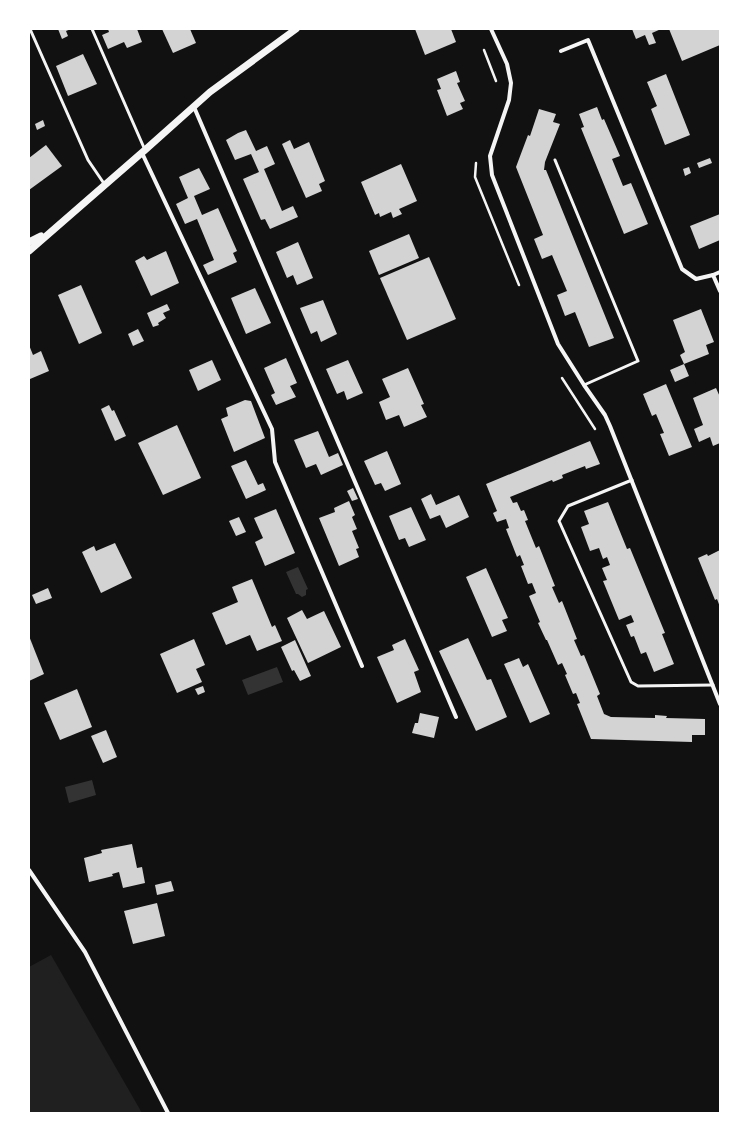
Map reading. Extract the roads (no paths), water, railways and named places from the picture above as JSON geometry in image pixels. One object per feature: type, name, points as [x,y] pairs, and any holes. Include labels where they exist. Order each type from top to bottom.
[{"type":"street","points":[[29,251],[53,228],[144,152],[210,92],[296,29]]},
{"type":"street","points":[[491,29],[507,64],[510,83],[509,100],[490,156],[492,175],[558,344],[605,415],[720,704]]},
{"type":"street","points":[[561,51],[588,40],[682,269],[696,279],[720,272]]},
{"type":"street","points":[[194,107],[456,717]]},
{"type":"street","points":[[144,152],[272,429],[275,462],[362,666]]},
{"type":"street","points":[[29,242],[53,228]]},
{"type":"street","points":[[713,275],[720,291]]},
{"type":"street","points":[[29,871],[85,952],[168,1113]]},
{"type":"lane","points":[[30,29],[88,160],[105,185]]},
{"type":"lane","points":[[92,29],[144,152]]},
{"type":"lane","points":[[555,160],[638,361],[584,385]]},
{"type":"lane","points":[[632,480],[568,506],[559,521],[631,682],[638,686],[713,685]]}]
